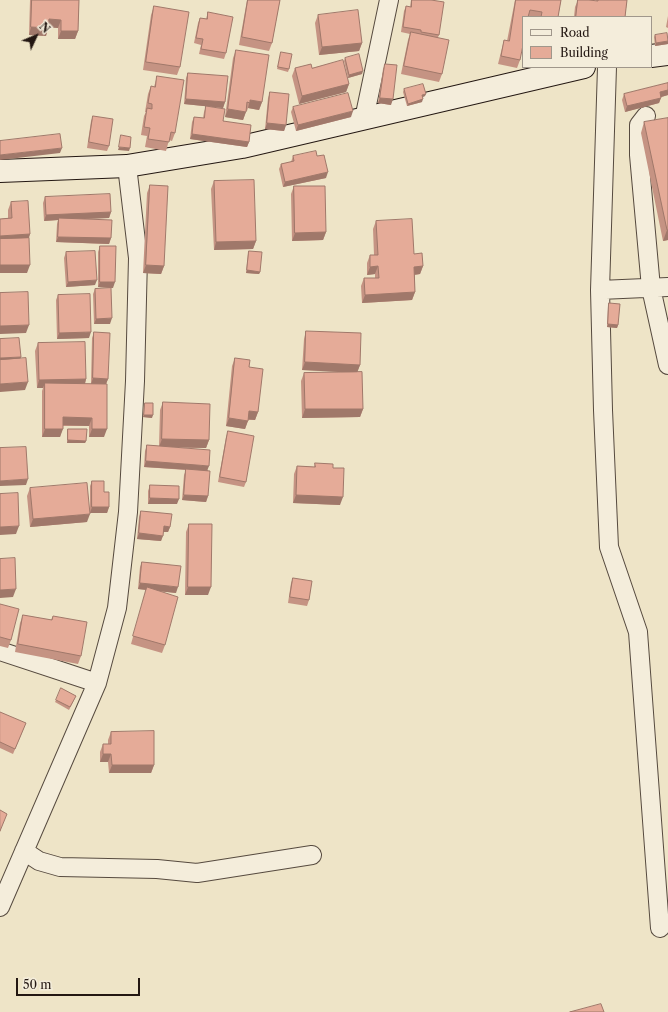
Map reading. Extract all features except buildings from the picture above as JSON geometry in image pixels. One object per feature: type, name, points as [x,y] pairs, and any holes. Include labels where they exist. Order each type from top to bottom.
[{"type":"street","points":[[364,119],[389,0]]},
{"type":"street","points":[[652,56],[668,54]]},
{"type":"street","points":[[0,171],[127,166],[242,147],[580,68]]},
{"type":"street","points":[[607,68],[600,290],[603,410],[609,547],[638,632],[660,928]]},
{"type":"street","points":[[646,116],[639,125],[639,155],[660,287],[668,365]]},
{"type":"street","points":[[0,907],[96,683],[117,608],[128,505],[135,381],[138,258],[127,166]]},
{"type":"street","points":[[600,290],[660,287]]},
{"type":"street","points":[[0,651],[96,683]]},
{"type":"street","points":[[24,851],[39,861],[60,867],[157,869],[197,872],[312,855]]}]
